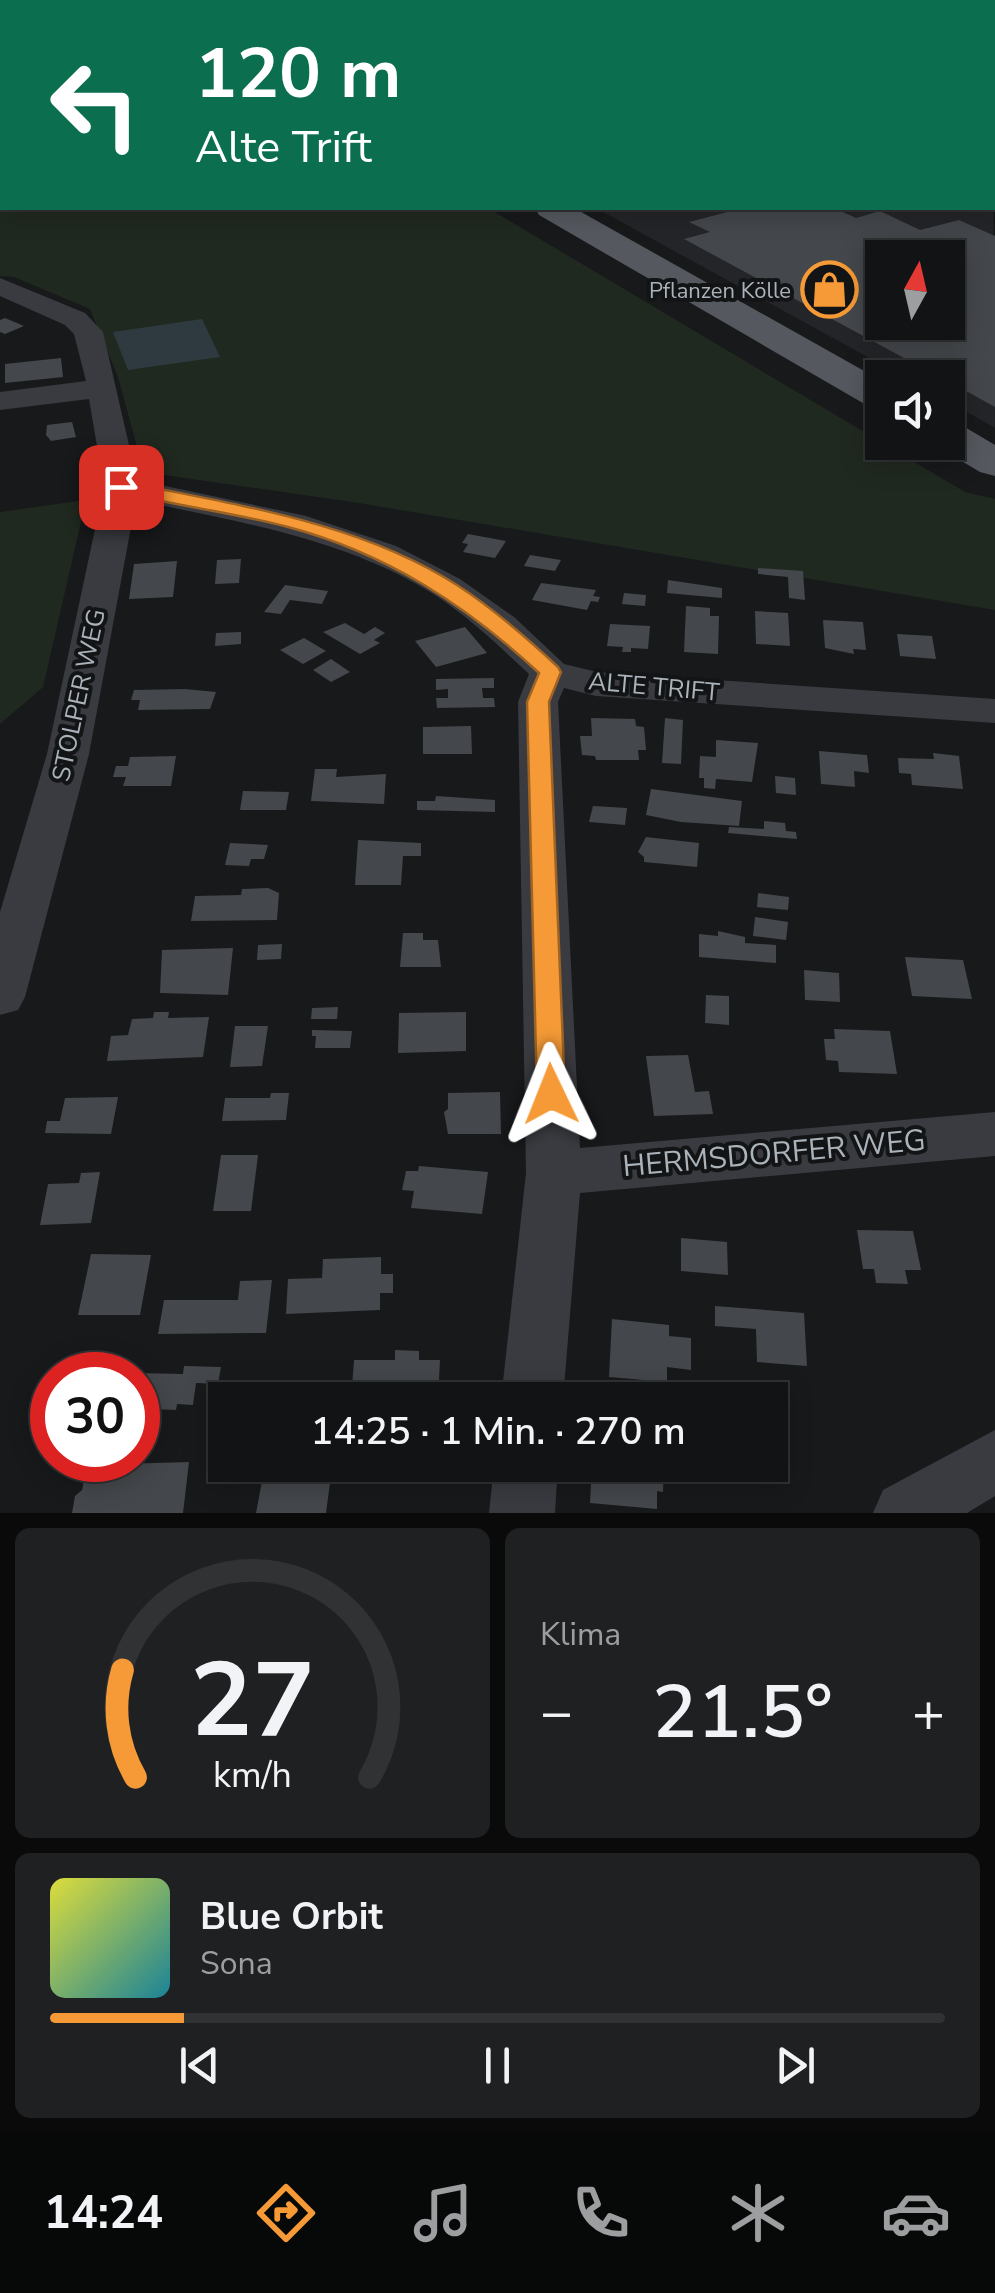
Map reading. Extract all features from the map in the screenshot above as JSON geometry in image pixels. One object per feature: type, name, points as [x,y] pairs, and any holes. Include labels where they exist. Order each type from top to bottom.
[{"type":"main road","points":[[555,210],[865,387]]},
{"type":"main road","points":[[965,445],[995,462]]},
{"type":"street","name":"STOLPER WEG","points":[[0,286],[76,319],[88,332],[103,388],[121,487],[68,754],[0,997]]},
{"type":"street","points":[[0,401],[103,388]]},
{"type":"street","name":"ALTE TRIFT","points":[[121,487],[294,523],[383,554],[447,587],[500,625],[550,672],[596,684],[995,711]]},
{"type":"street","points":[[534,1382],[554,1173],[538,702],[550,672]]},
{"type":"street","name":"HERMSDORFER WEG","points":[[554,1173],[995,1134]]},
{"type":"street","points":[[906,1513],[995,1461]]},
{"type":"street","points":[[522,1513],[525,1482]]},
{"type":"shaded area","points":[[0,210],[491,210],[865,432],[865,460],[911,460],[965,492],[995,499],[995,610],[359,503],[144,472],[118,377],[90,309],[14,277],[0,276]]},
{"type":"shaded area","name":"Pflanzen Kölle","points":[[600,210],[994,210],[995,428],[965,411],[965,360],[873,360]]},
{"type":"shaded area","points":[[202,319],[220,357],[128,370],[113,332]]},
{"type":"shaded area","points":[[86,500],[43,687],[0,724],[0,512]]},
{"type":"building","name":"Pflanzen Kölle","points":[[735,210],[838,210],[856,218],[880,211],[920,230],[959,220],[995,236],[995,407],[965,390],[965,360],[908,360],[871,340],[965,340],[965,240],[865,240],[865,337],[684,239],[710,232],[689,222]]},
{"type":"building","points":[[5,318],[24,326],[5,334],[0,332],[0,320]]},
{"type":"building","points":[[61,358],[63,377],[5,383],[5,364]]},
{"type":"building","points":[[72,422],[76,437],[51,441],[46,435],[47,425]]},
{"type":"building","points":[[468,534],[506,541],[495,558],[463,552],[468,544],[462,543]]},
{"type":"building","points":[[530,555],[561,560],[555,571],[524,566]]},
{"type":"building","points":[[241,559],[239,583],[215,584],[217,560]]},
{"type":"building","points":[[177,561],[173,597],[129,599],[134,564]]},
{"type":"building","points":[[758,568],[803,571],[805,600],[789,598],[788,577],[758,574]]},
{"type":"building","points":[[668,580],[722,588],[722,598],[667,593]]},
{"type":"building","points":[[541,583],[596,590],[593,596],[600,597],[598,602],[591,601],[587,610],[532,600]]},
{"type":"building","points":[[285,585],[328,591],[322,604],[290,600],[281,614],[264,612]]},
{"type":"building","points":[[624,593],[646,595],[645,606],[622,604]]},
{"type":"building","points":[[686,606],[710,608],[710,616],[719,616],[718,654],[684,652]]},
{"type":"building","points":[[755,611],[788,613],[790,646],[756,644]]},
{"type":"building","points":[[823,620],[863,622],[866,650],[853,649],[854,654],[825,648]]},
{"type":"building","points":[[345,623],[364,634],[375,627],[385,633],[374,640],[380,643],[360,654],[323,632]]},
{"type":"building","points":[[610,624],[650,626],[648,649],[622,652],[623,647],[607,646]]},
{"type":"building","points":[[465,627],[487,653],[436,667],[415,641]]},
{"type":"building","points":[[241,632],[241,644],[215,646],[216,633]]},
{"type":"building","points":[[897,634],[932,636],[936,659],[900,656]]},
{"type":"building","points":[[304,638],[326,651],[303,664],[280,650]]},
{"type":"building","points":[[331,659],[350,672],[331,682],[313,670]]},
{"type":"building","points":[[494,678],[494,688],[482,688],[483,698],[494,698],[495,707],[437,708],[436,698],[448,698],[448,689],[436,690],[436,679]]},
{"type":"building","points":[[134,690],[216,692],[210,709],[138,710],[140,700],[131,700]]},
{"type":"building","points":[[591,718],[635,719],[636,726],[644,727],[646,750],[638,750],[639,760],[596,760],[595,756],[582,755],[580,736],[592,736]]},
{"type":"building","points":[[665,718],[683,720],[681,764],[662,763]]},
{"type":"building","points":[[471,726],[472,754],[423,754],[423,727]]},
{"type":"building","points":[[716,740],[758,743],[752,782],[716,779],[715,789],[704,788],[704,778],[699,778],[700,756],[716,757]]},
{"type":"building","points":[[819,751],[867,755],[869,773],[854,771],[855,787],[821,784]]},
{"type":"building","points":[[933,753],[959,756],[963,789],[912,785],[911,774],[899,773],[898,758],[934,759]]},
{"type":"building","points":[[176,756],[171,786],[123,786],[126,777],[113,777],[116,766],[128,766],[130,757]]},
{"type":"building","points":[[315,769],[337,769],[336,777],[386,774],[384,804],[311,801]]},
{"type":"building","points":[[775,776],[795,778],[796,795],[776,793]]},
{"type":"building","points":[[651,789],[742,801],[739,826],[646,815]]},
{"type":"building","points":[[243,791],[289,792],[286,810],[240,810]]},
{"type":"building","points":[[436,796],[495,800],[495,812],[417,810],[417,801],[435,801]]},
{"type":"building","points":[[593,806],[627,808],[625,825],[589,822]]},
{"type":"building","points":[[764,821],[785,823],[786,831],[796,832],[797,839],[728,833],[729,827],[764,829]]},
{"type":"building","points":[[646,837],[699,843],[697,867],[644,862],[638,852]]},
{"type":"building","points":[[358,840],[421,843],[421,856],[403,856],[401,885],[355,885]]},
{"type":"building","points":[[230,843],[268,845],[264,859],[251,859],[249,866],[225,865]]},
{"type":"building","points":[[268,888],[279,893],[277,920],[191,921],[195,896],[241,895],[242,889]]},
{"type":"building","points":[[758,893],[789,897],[788,910],[757,907]]},
{"type":"building","points":[[755,917],[788,922],[786,940],[753,936]]},
{"type":"building","points":[[718,931],[745,937],[745,943],[776,945],[776,963],[699,957],[699,934],[718,936]]},
{"type":"building","points":[[403,933],[423,933],[423,940],[438,940],[441,967],[400,967]]},
{"type":"building","points":[[282,944],[281,959],[257,960],[258,945]]},
{"type":"building","points":[[233,948],[228,995],[160,993],[162,950]]},
{"type":"building","points":[[905,957],[963,960],[972,999],[912,996]]},
{"type":"building","points":[[804,970],[839,973],[840,1002],[805,1000]]},
{"type":"building","points":[[706,995],[729,996],[729,1025],[705,1023]]},
{"type":"building","points":[[338,1007],[337,1019],[311,1019],[312,1008]]},
{"type":"building","points":[[154,1012],[169,1012],[168,1018],[209,1017],[203,1057],[107,1061],[111,1036],[128,1035],[132,1019],[153,1018]]},
{"type":"building","points":[[466,1012],[466,1051],[398,1053],[399,1013]]},
{"type":"building","points":[[235,1026],[268,1026],[262,1066],[230,1067]]},
{"type":"building","points":[[834,1029],[890,1031],[897,1074],[839,1072],[838,1061],[826,1060],[824,1039],[835,1039]]},
{"type":"building","points":[[312,1030],[352,1031],[350,1048],[315,1048]]},
{"type":"building","points":[[688,1055],[695,1092],[709,1091],[713,1114],[654,1116],[646,1056]]},
{"type":"building","points":[[500,1092],[501,1134],[448,1134],[444,1112],[448,1109],[448,1093]]},
{"type":"building","points":[[271,1093],[289,1093],[286,1120],[222,1121],[225,1098],[270,1098]]},
{"type":"building","points":[[118,1097],[111,1134],[45,1133],[47,1121],[60,1121],[65,1098]]},
{"type":"building","points":[[221,1155],[258,1155],[251,1211],[213,1211]]},
{"type":"building","points":[[419,1166],[488,1172],[482,1214],[411,1208],[414,1191],[402,1190],[406,1171],[418,1171]]},
{"type":"building","points":[[100,1172],[91,1223],[40,1225],[48,1184],[79,1183],[81,1173]]},
{"type":"building","points":[[857,1230],[913,1231],[921,1270],[905,1270],[908,1284],[876,1283],[874,1269],[863,1269]]},
{"type":"building","points":[[681,1238],[727,1242],[728,1275],[681,1271]]},
{"type":"building","points":[[91,1254],[151,1255],[140,1315],[78,1315]]},
{"type":"building","points":[[381,1257],[381,1274],[393,1274],[393,1293],[380,1293],[380,1310],[286,1314],[288,1279],[322,1278],[323,1259]]},
{"type":"building","points":[[272,1280],[266,1333],[158,1334],[164,1300],[238,1300],[240,1281]]},
{"type":"building","points":[[715,1306],[804,1313],[807,1366],[757,1362],[756,1329],[715,1326]]},
{"type":"building","points":[[612,1319],[669,1325],[669,1336],[691,1338],[691,1370],[667,1367],[667,1382],[609,1377]]},
{"type":"building","points":[[395,1350],[419,1351],[419,1360],[440,1360],[439,1382],[352,1382],[354,1360],[395,1360]]},
{"type":"building","points":[[184,1366],[221,1367],[218,1382],[196,1383],[193,1405],[177,1404],[176,1410],[160,1409],[160,1373],[183,1374]]},
{"type":"building","points":[[189,1462],[183,1513],[72,1513],[75,1496],[84,1482],[160,1482],[160,1463]]},
{"type":"building","points":[[262,1482],[330,1483],[326,1513],[256,1513]]},
{"type":"building","points":[[591,1482],[663,1482],[663,1492],[657,1491],[657,1509],[590,1503]]},
{"type":"place","name":"Pflanzen Kölle","points":[[830,290]]},
{"type":"route","points":[[121,487],[294,523],[383,554],[447,587],[500,625],[550,672],[538,702],[551,1094]]}]
